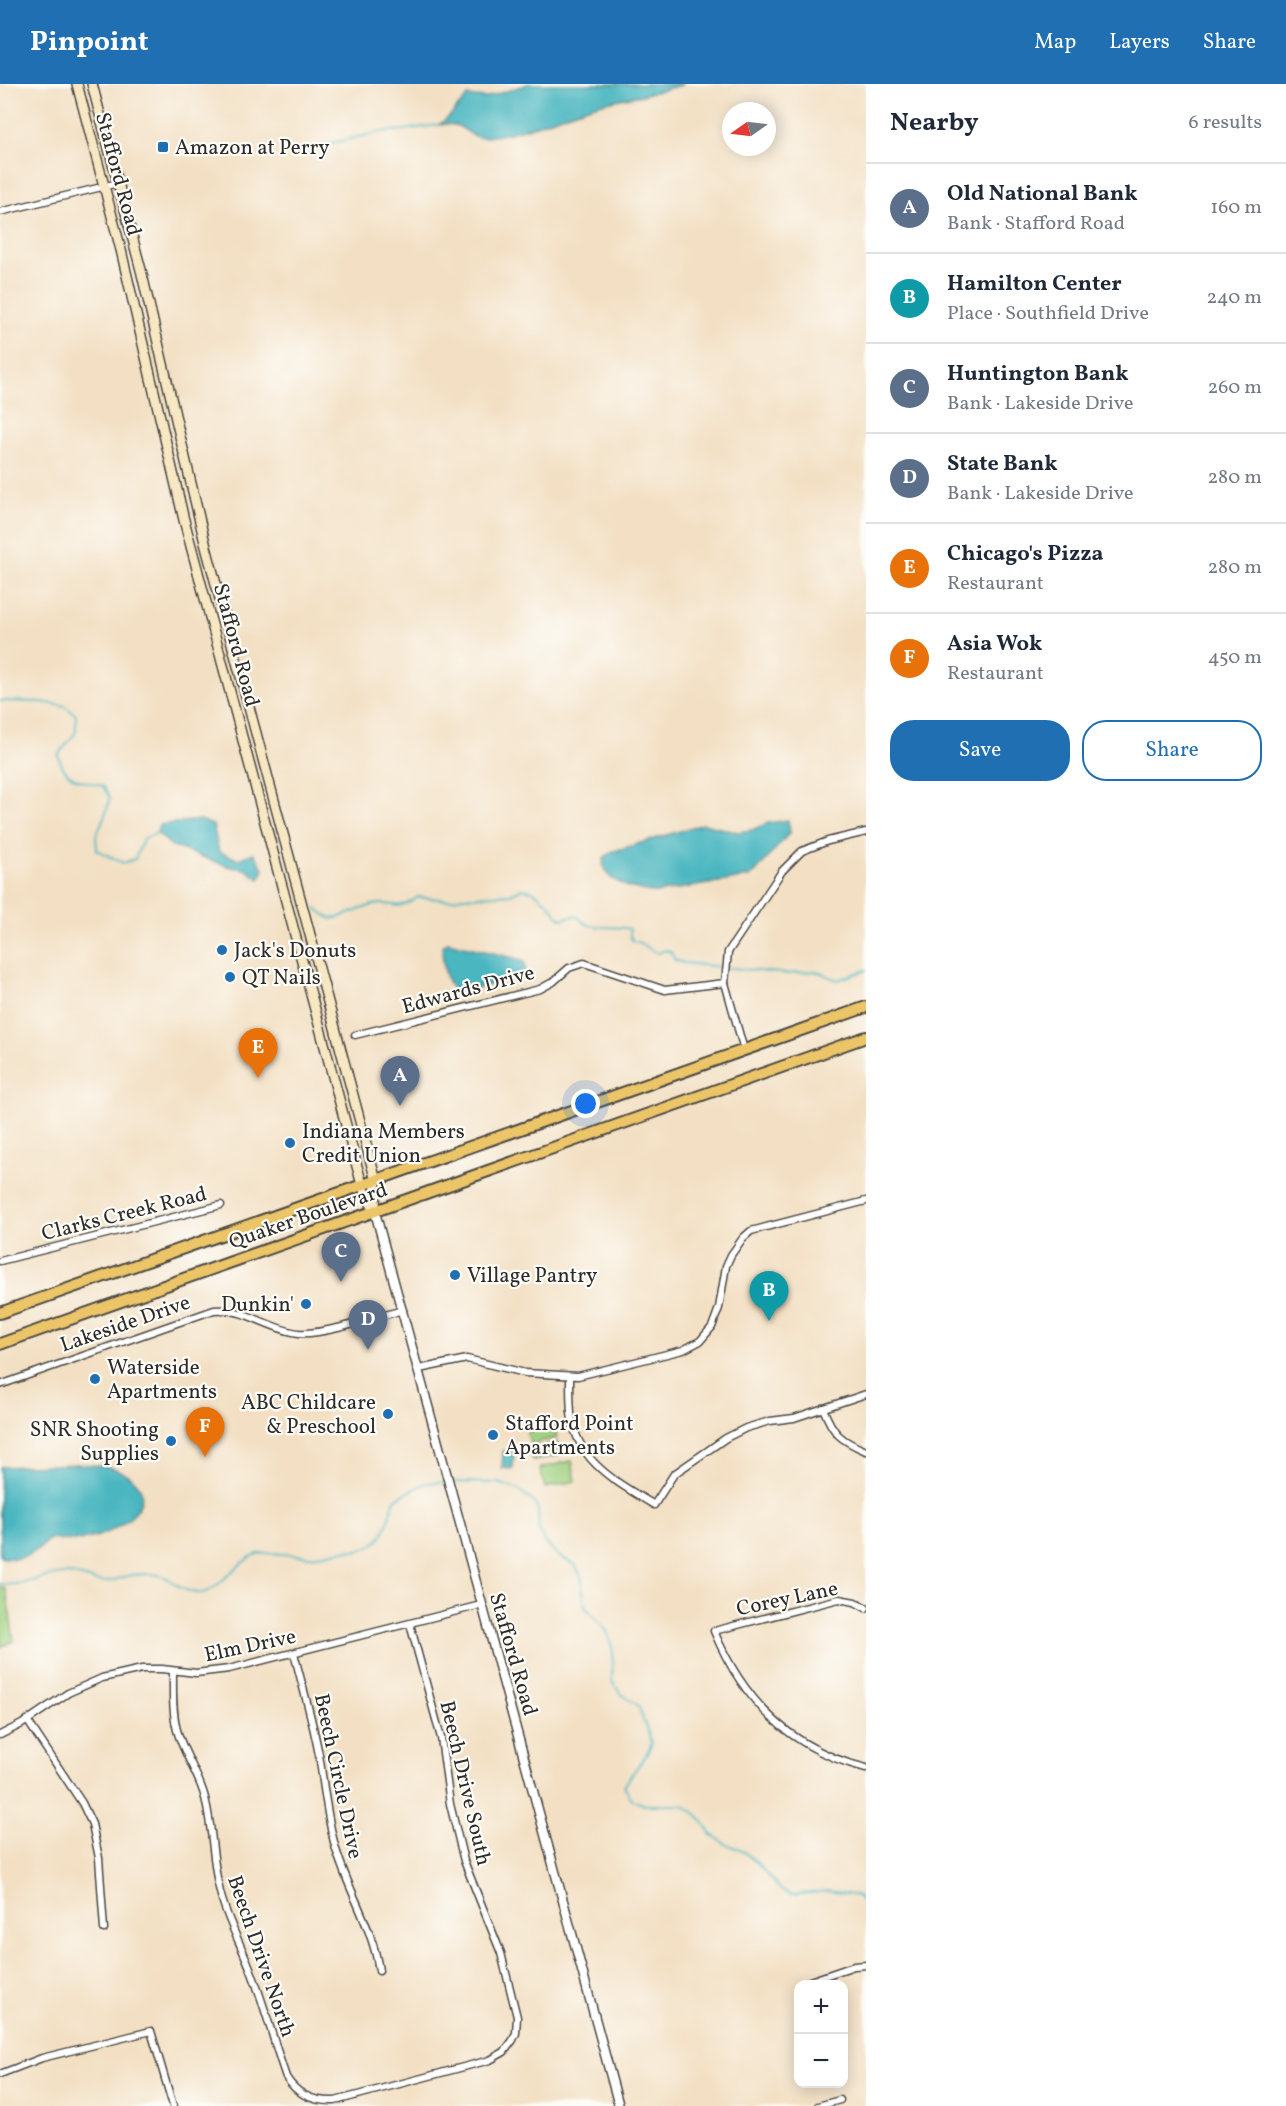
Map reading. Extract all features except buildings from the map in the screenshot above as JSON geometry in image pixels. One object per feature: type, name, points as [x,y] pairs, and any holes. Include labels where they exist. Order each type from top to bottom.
[{"type":"main road","name":"Stafford Road","points":[[77,84],[125,267],[184,520],[362,1185],[375,1212]]},
{"type":"main road","name":"Stafford Road","points":[[92,84],[141,270],[202,532],[376,1181],[375,1212]]},
{"type":"main road","name":"Quaker Boulevard","points":[[0,1312],[866,1007]]},
{"type":"main road","name":"Quaker Boulevard","points":[[0,1344],[866,1037]]},
{"type":"street","points":[[0,212],[118,183]]},
{"type":"street","points":[[744,1050],[724,980],[728,952],[782,871],[802,851],[828,841],[866,832]]},
{"type":"street","name":"Edwards Drive","points":[[355,1035],[540,989],[553,982],[569,968],[584,963],[665,990],[724,980]]},
{"type":"street","points":[[419,1369],[467,1359],[525,1373],[578,1376],[672,1354],[693,1346],[712,1327],[719,1308],[726,1266],[743,1238],[752,1231],[866,1201]]},
{"type":"street","name":"Clarks Creek Road","points":[[0,1261],[221,1205]]},
{"type":"street","name":"Stafford Road","points":[[375,1212],[619,2106]]},
{"type":"street","name":"Lakeside Drive","points":[[0,1385],[214,1310],[229,1311],[300,1333],[318,1332],[403,1310]]},
{"type":"street","points":[[570,1376],[571,1413],[580,1444],[603,1473],[654,1505],[674,1474],[726,1438],[746,1428],[770,1421],[795,1418],[866,1394]]},
{"type":"street","points":[[823,1408],[830,1428],[844,1440],[866,1451]]},
{"type":"street","name":"Corey Lane","points":[[866,1608],[855,1602],[839,1599],[714,1631],[738,1679],[769,1716],[819,1750],[844,1761],[866,1767]]},
{"type":"street","name":"Elm Drive","points":[[0,1735],[68,1693],[102,1678],[142,1670],[209,1672],[294,1653],[481,1605]]},
{"type":"street","name":"Beech Drive South","points":[[286,2078],[302,2094],[315,2100],[334,2101],[481,2064],[497,2057],[509,2046],[516,2033],[517,2017],[501,1953],[469,1877],[460,1848],[450,1804],[441,1738],[410,1624]]},
{"type":"street","name":"Beech Circle Drive","points":[[294,1653],[316,1741],[334,1843],[352,1895],[372,1941],[379,1971]]},
{"type":"street","name":"Beech Drive North","points":[[173,1671],[173,1698],[177,1729],[205,1796],[212,1827],[220,1892],[262,2000],[286,2078]]},
{"type":"street","points":[[27,1720],[82,1803],[92,1824],[99,1858],[104,1929]]},
{"type":"street","points":[[813,1980],[854,1966],[866,1965]]},
{"type":"street","points":[[0,2074],[42,2058],[151,2031],[173,2106]]},
{"type":"street","points":[[818,2106],[840,2100]]},
{"type":"green space","points":[[554,1425],[557,1438],[530,1444],[527,1432]]},
{"type":"green space","points":[[557,1442],[560,1455],[533,1461],[531,1449]]},
{"type":"green space","points":[[572,1461],[576,1481],[545,1488],[540,1468]]},
{"type":"green space","points":[[0,1588],[6,1589],[14,1641],[0,1647]]},
{"type":"water","points":[[528,84],[684,84],[595,105],[499,135],[478,137],[455,125],[438,125],[451,115],[468,96],[485,98]]},
{"type":"water","points":[[200,820],[213,825],[219,852],[238,859],[254,853],[264,870],[259,879],[245,869],[230,867],[172,846],[157,833],[159,825]]},
{"type":"water","points":[[788,820],[790,832],[749,877],[655,893],[628,887],[611,878],[603,866],[604,858],[611,852],[703,824],[738,832]]},
{"type":"water","points":[[448,942],[518,959],[524,962],[526,974],[524,977],[455,993],[446,977],[443,964],[442,946]]},
{"type":"water","points":[[503,1451],[514,1451],[513,1469],[502,1468]]},
{"type":"water","points":[[78,1464],[115,1469],[132,1478],[140,1488],[142,1498],[138,1508],[118,1527],[91,1538],[49,1539],[27,1556],[0,1557],[0,1467]]},
{"type":"waterway","points":[[315,147],[380,132],[438,125]]},
{"type":"waterway","points":[[0,701],[42,702],[65,706],[76,715],[76,732],[58,755],[69,775],[103,786],[110,798],[96,836],[97,850],[123,863],[135,859],[143,839],[157,833]]},
{"type":"waterway","points":[[317,909],[331,919],[373,905],[404,905],[418,897],[448,900],[510,894],[521,889],[533,891],[549,904],[561,919],[575,916],[590,926],[630,929],[633,941],[659,953],[665,950],[671,952],[675,960],[684,963],[788,974],[815,971],[838,980],[866,970]]},
{"type":"waterway","points":[[0,1584],[24,1583],[63,1574],[103,1582],[152,1574],[165,1577],[188,1591],[202,1593],[215,1587],[243,1562],[258,1554],[312,1556],[369,1547],[382,1535],[395,1499],[426,1483],[446,1482]]},
{"type":"waterway","points":[[452,1482],[498,1483],[519,1490],[536,1504],[539,1530],[543,1540],[560,1557],[575,1565],[581,1576],[585,1607],[607,1631],[613,1651],[612,1681],[621,1694],[638,1705],[652,1743],[624,1787],[632,1799],[644,1805],[682,1805],[698,1815],[711,1834],[727,1845],[740,1849],[754,1860],[782,1891],[791,1895],[829,1891],[858,1896],[866,1906]]},
{"type":"place","name":"Amazon at Perry","points":[[163,147]]},
{"type":"place","name":"Jack's Donuts","points":[[222,950]]},
{"type":"place","name":"QT Nails","points":[[230,977]]},
{"type":"place","name":"Chicago's Pizza","points":[[258,1078]]},
{"type":"place","name":"Old National Bank","points":[[400,1106]]},
{"type":"place","name":"Indiana Members Credit Union","points":[[290,1143]]},
{"type":"place","name":"Village Pantry","points":[[455,1275]]},
{"type":"place","name":"Huntington Bank","points":[[341,1282]]},
{"type":"place","name":"Dunkin'","points":[[306,1304]]},
{"type":"place","name":"Hamilton Center","points":[[769,1321]]},
{"type":"place","name":"State Bank","points":[[368,1350]]},
{"type":"place","name":"Waterside Apartments","points":[[95,1379]]},
{"type":"place","name":"ABC Childcare & Preschool","points":[[388,1414]]},
{"type":"place","name":"Stafford Point Apartments","points":[[493,1435]]},
{"type":"place","name":"SNR Shooting Supplies","points":[[171,1441]]},
{"type":"place","name":"Asia Wok","points":[[205,1457]]}]
